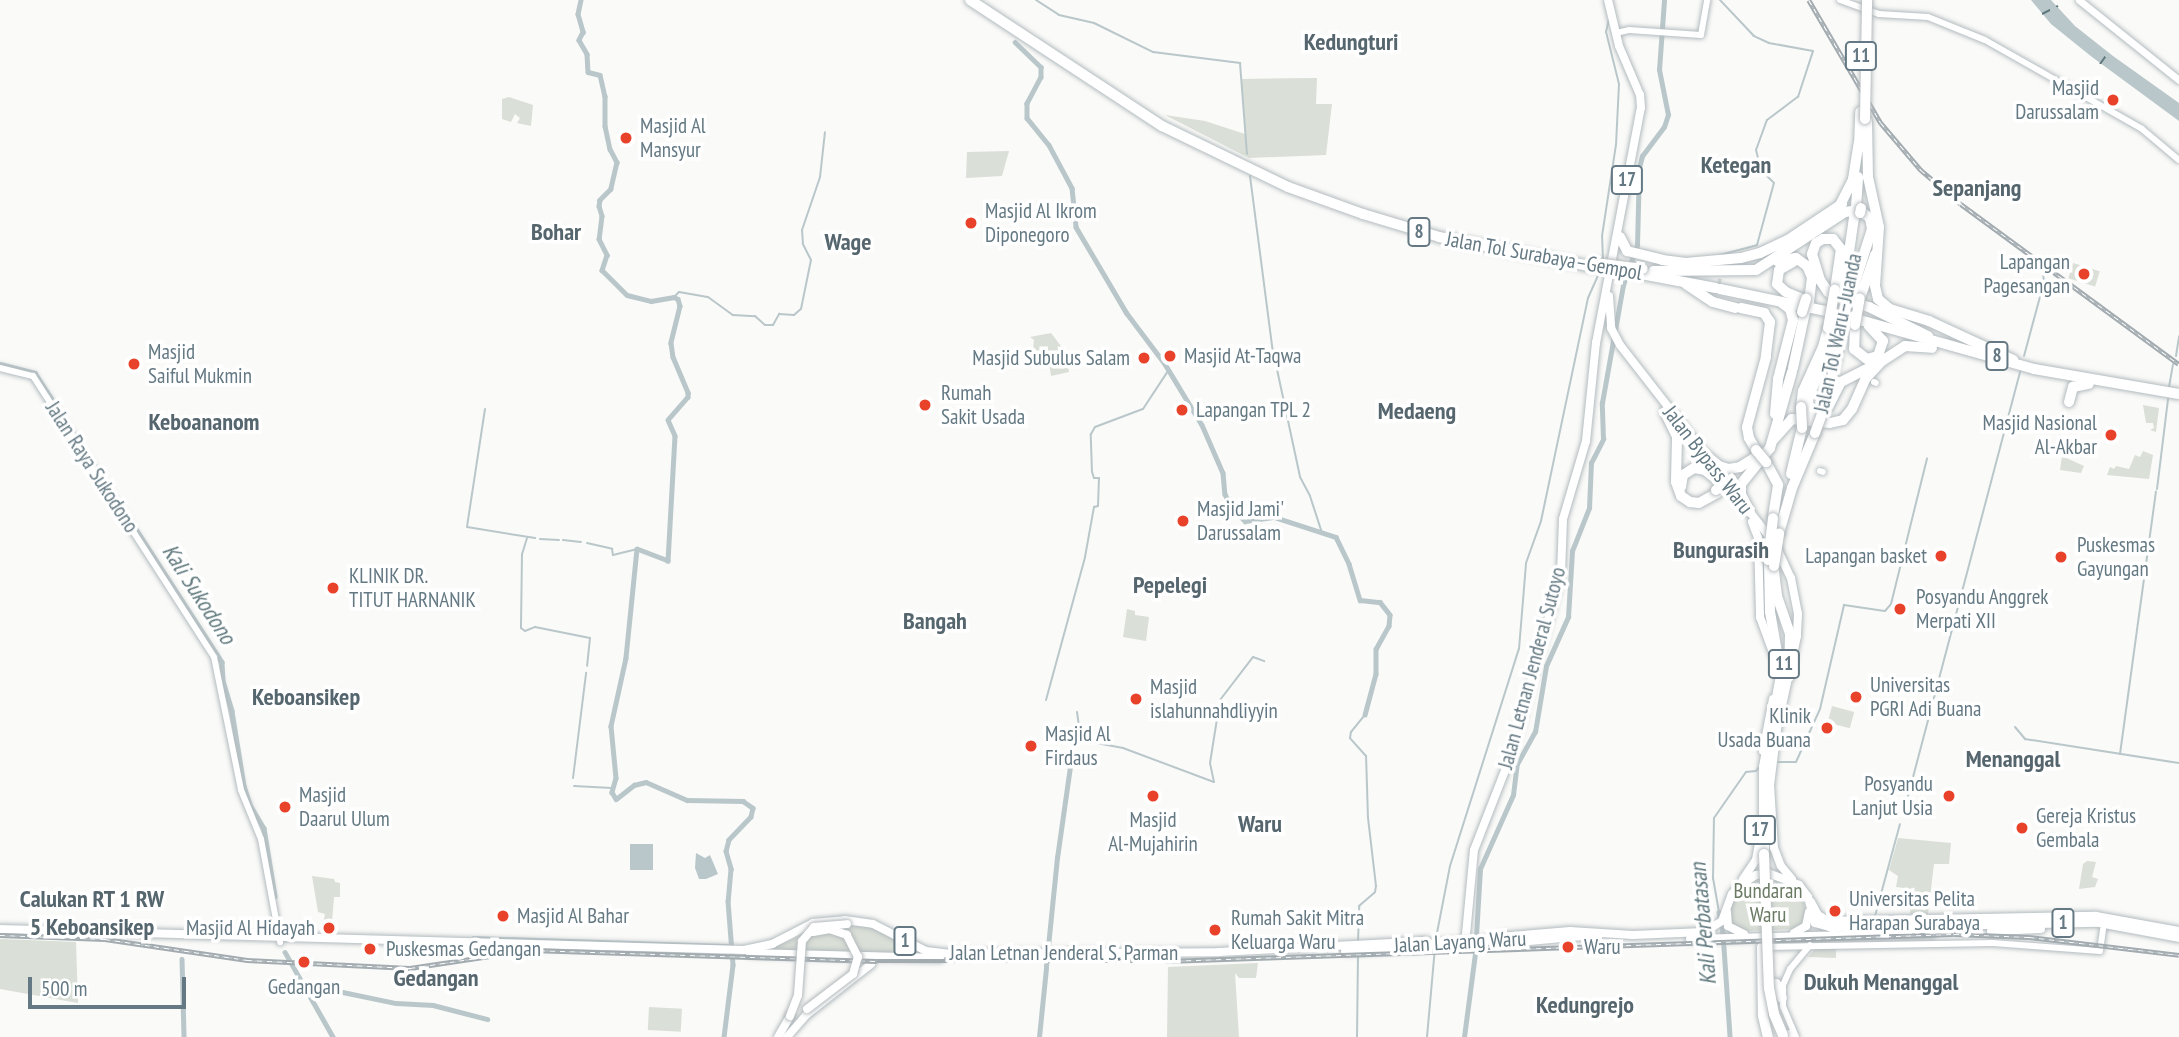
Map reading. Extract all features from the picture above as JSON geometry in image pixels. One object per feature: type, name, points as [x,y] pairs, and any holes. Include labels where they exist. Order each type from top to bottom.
[{"type":"highway","name":"Jalan Tol Surabaya–Gempol","points":[[970,0],[1162,126],[1288,187],[1363,214],[1439,237],[1595,265],[1646,271],[1772,298],[1842,326],[2034,369],[2179,394]]},
{"type":"highway","name":"Jalan Tol Surabaya–Gempol","points":[[975,0],[1145,112],[1253,168],[1341,203],[1420,228],[1595,265]]},
{"type":"highway","name":"17","points":[[1605,294],[1642,104],[1617,34],[1609,0]]},
{"type":"highway","name":"11","points":[[1858,210],[1859,142],[1864,117],[1861,0]]},
{"type":"highway","name":"11","points":[[1842,326],[1851,296],[1858,210],[1867,78],[1867,0]]},
{"type":"highway","name":"17","points":[[1611,285],[1646,98],[1617,34]]},
{"type":"highway","points":[[1864,117],[1868,177],[1880,234],[1875,285],[1878,299],[1890,309],[1937,324],[2013,360]]},
{"type":"highway","points":[[1774,258],[1823,223],[1842,204],[1853,179],[1859,142]]},
{"type":"highway","points":[[1620,237],[1624,249],[1631,253],[1686,263],[1754,255],[1787,240],[1842,204]]},
{"type":"highway","points":[[1646,271],[1750,271],[1845,212],[1863,211],[1870,218],[1872,229],[1842,326],[1808,400],[1814,429]]},
{"type":"highway","points":[[1851,296],[1880,234]]},
{"type":"highway","points":[[1930,338],[1851,296],[1841,249],[1833,239],[1823,239],[1816,243],[1812,254],[1823,287],[1836,298],[1851,296],[1910,320],[1937,324]]},
{"type":"highway","points":[[1665,412],[1676,434],[1675,478],[1681,496],[1690,502],[1699,503],[1765,451],[1791,372],[1804,312],[1811,301],[1811,271],[1796,258],[1782,258],[1752,273],[1720,271]]},
{"type":"highway","points":[[1797,262],[1805,268],[1811,301],[1781,289],[1776,278],[1782,265],[1797,262]]},
{"type":"highway","name":"Jalan Tol Surabaya–Gempol","points":[[1646,271],[1676,280],[1811,301],[1930,338],[2013,360],[2179,394]]},
{"type":"highway","points":[[1676,280],[1713,302],[1764,313],[1771,328],[1747,427],[1749,438],[1765,451],[1778,488],[1771,565],[1777,596],[1790,634],[1789,677]]},
{"type":"highway","name":"Jalan Bypass Waru","points":[[1608,320],[1611,285]]},
{"type":"highway","name":"Jalan Letnan Jenderal Sutoyo","points":[[1598,343],[1611,285]]},
{"type":"highway","name":"Jalan Bypass Waru","points":[[1605,294],[1605,308],[1619,352],[1755,526],[1760,614],[1775,658],[1777,678],[1760,838],[1753,866],[1739,886]]},
{"type":"highway","name":"Jalan Letnan Jenderal Sutoyo","points":[[1470,941],[1465,929],[1476,844],[1511,755],[1559,581],[1563,521],[1586,442],[1605,294]]},
{"type":"highway","points":[[1772,298],[1787,307],[1793,320],[1779,379],[1778,414]]},
{"type":"highway","points":[[1814,429],[1801,407],[1804,387],[1823,347],[1842,326]]},
{"type":"highway","name":"Jalan Tol Waru–Juanda","points":[[1789,1036],[1775,993],[1767,854],[1767,764],[1781,670],[1771,619],[1769,584],[1776,525],[1789,481],[1824,408],[1842,326]]},
{"type":"highway","points":[[1778,414],[1791,372],[1789,352],[1799,335]]},
{"type":"highway","points":[[1598,343],[1614,339]]},
{"type":"highway","name":"Jalan Bypass Waru","points":[[1614,339],[1781,553],[1794,586],[1798,628],[1789,677],[1772,736]]},
{"type":"highway","points":[[1824,408],[1840,382],[1873,367],[1901,345],[1920,343],[1952,353]]},
{"type":"highway","points":[[1750,512],[1741,494],[1741,484],[1792,419],[1814,429],[1848,416],[1866,378],[1900,348],[1915,345],[2034,369]]},
{"type":"highway","points":[[1778,414],[1781,397],[1791,372]]},
{"type":"highway","points":[[2069,402],[2073,387],[2082,383],[2179,394]]},
{"type":"highway","name":"Jalan Tol Waru–Juanda","points":[[1776,525],[1814,429]]},
{"type":"highway","points":[[1703,453],[1719,466],[1733,469],[1748,463],[1765,451]]},
{"type":"highway","points":[[1758,552],[1765,546],[1772,549],[1794,586]]},
{"type":"highway","name":"Jalan Tol Waru–Juanda","points":[[1767,854],[1767,764],[1784,676],[1771,565]]},
{"type":"highway","points":[[1769,584],[1769,617],[1777,657],[1777,678]]},
{"type":"highway","points":[[1772,736],[1773,699]]},
{"type":"highway","name":"Jalan Bypass Waru","points":[[1767,764],[1773,842],[1781,866],[1795,880]]},
{"type":"highway","points":[[1760,838],[1765,868],[1772,865],[1773,842]]},
{"type":"highway","points":[[1739,886],[1764,874],[1795,880]]},
{"type":"highway","name":"1","points":[[1795,880],[1821,918],[1848,926],[1945,927],[2099,923],[2179,940]]},
{"type":"highway","name":"1","points":[[1579,934],[1691,934],[1715,928],[1722,921],[1739,886]]},
{"type":"highway","points":[[1790,934],[1806,926],[1809,902]]},
{"type":"highway","name":"1","points":[[1809,902],[1815,923],[1830,932]]},
{"type":"highway","points":[[1728,904],[1727,920],[1730,929],[1758,935]]},
{"type":"highway","name":"1","points":[[1848,926],[1870,921],[2096,916],[2179,931]]},
{"type":"highway","points":[[1945,927],[1959,920],[1983,918]]},
{"type":"highway","name":"Jalan Letnan Jenderal S. Parman","points":[[732,951],[751,950],[773,943],[803,927],[825,921],[855,920],[876,926],[932,955]]},
{"type":"highway","points":[[782,1037],[799,995],[802,941],[814,927],[847,924],[876,926],[897,931],[932,955]]},
{"type":"highway","points":[[1848,926],[1830,932],[1810,932],[1813,929],[1839,932],[1848,926]]},
{"type":"highway","points":[[2156,926],[2167,936]]},
{"type":"highway","points":[[774,954],[769,950],[773,943],[830,929],[847,935],[858,957],[853,974],[807,1009],[782,1037]]},
{"type":"highway","name":"1","points":[[1579,934],[1727,938],[1830,932],[2103,929],[2179,940]]},
{"type":"highway","name":"1","points":[[0,930],[281,942]]},
{"type":"highway","points":[[1357,948],[1579,934]]},
{"type":"highway","name":"Jalan Layang Waru","points":[[1047,955],[1219,954],[1579,934]]},
{"type":"highway","name":"Jalan Letnan Jenderal S. Parman","points":[[281,942],[465,944],[921,958],[932,955],[1047,955]]},
{"type":"highway","points":[[1760,947],[1764,1025],[1768,1037]]},
{"type":"highway","points":[[919,948],[923,954],[921,958]]},
{"type":"highway","points":[[782,1037],[871,964]]},
{"type":"highway","points":[[1762,994],[1767,985],[1775,983],[1782,998]]},
{"type":"main road","points":[[1617,34],[1665,32],[1701,35],[1707,0]]},
{"type":"main road","points":[[1840,0],[1886,15],[1928,17],[1993,44],[2143,129],[2179,160]]},
{"type":"main road","points":[[2079,0],[2179,80]]},
{"type":"main road","name":"Jalan Raya Sukodono","points":[[0,368],[33,376],[214,657],[230,723],[239,783],[258,829],[281,942]]},
{"type":"main road","points":[[1760,947],[1984,942],[2100,951],[2103,929]]},
{"type":"main road","points":[[1789,1036],[1782,998],[1786,975],[1810,945]]},
{"type":"green space","points":[[1317,78],[1316,104],[1332,104],[1326,155],[1249,158],[1165,115],[1205,121],[1245,134],[1241,79]]},
{"type":"green space","points":[[509,97],[533,105],[531,126],[517,123],[520,118],[515,114],[511,122],[502,119],[502,99]]},
{"type":"green space","points":[[1009,151],[1002,176],[966,178],[967,152]]},
{"type":"green space","name":"Lapangan Pagesangan","points":[[2073,263],[2100,271],[2095,286],[2068,278]]},
{"type":"green space","points":[[1051,333],[1067,354],[1069,372],[1051,376],[1049,362],[1032,362],[1034,340],[1030,337]]},
{"type":"green space","points":[[2143,405],[2159,408],[2156,432],[2150,430],[2154,428],[2153,423],[2146,423]]},
{"type":"green space","points":[[2143,451],[2153,455],[2149,479],[2107,475],[2110,467],[2129,469],[2135,455],[2140,457]]},
{"type":"green space","points":[[2062,456],[2084,466],[2081,473],[2060,470]]},
{"type":"green space","points":[[1127,609],[1135,611],[1135,615],[1149,617],[1146,641],[1123,637]]},
{"type":"green space","points":[[1832,706],[1854,712],[1850,728],[1828,722]]},
{"type":"green space","points":[[1898,838],[1951,843],[1949,864],[1934,864],[1928,914],[1910,914],[1912,889],[1896,887],[1898,876],[1889,870]]},
{"type":"green space","points":[[2087,861],[2096,862],[2092,877],[2098,879],[2095,887],[2079,889],[2083,864]]},
{"type":"green space","points":[[312,876],[334,879],[340,883],[340,897],[334,897],[332,922],[324,920],[325,914],[318,912]]},
{"type":"green space","name":"Bundaran Waru","points":[[1773,876],[1790,881],[1802,893],[1807,918],[1798,929],[1742,931],[1733,928],[1730,920],[1731,903],[1739,890],[1754,879]]},
{"type":"green space","points":[[820,927],[871,927],[921,955],[770,949]]},
{"type":"green space","points":[[0,939],[76,942],[78,1003],[0,989]]},
{"type":"green space","points":[[1836,946],[1836,958],[1808,957],[1816,948]]},
{"type":"green space","points":[[1258,963],[1256,978],[1239,978],[1235,973],[1239,1037],[1167,1037],[1168,967]]},
{"type":"green space","points":[[649,1007],[682,1009],[681,1032],[648,1030]]},
{"type":"shaded area","points":[[2031,0],[2051,0],[2075,26],[2179,103],[2179,121],[2051,24]]},
{"type":"shaded area","points":[[630,844],[653,844],[653,870],[630,870]]},
{"type":"shaded area","points":[[696,853],[705,858],[710,855],[718,874],[699,879],[695,868]]},
{"type":"waterway","points":[[581,0],[578,14],[583,32],[579,40],[587,54],[588,72],[600,75],[605,96],[605,126],[610,149],[617,162],[611,189],[600,200],[599,206],[602,216],[599,239],[607,255],[602,270],[627,295],[651,301],[674,297],[678,299],[680,306],[671,343],[673,357],[688,393],[688,397],[668,420],[675,436],[668,561],[637,549],[626,658],[611,726],[616,778],[612,792],[616,799],[634,785],[646,782],[687,800],[743,801],[753,808],[751,817],[729,840],[726,851],[731,869],[728,901],[733,965],[724,1037]]},
{"type":"waterway","points":[[1036,0],[1059,15],[1094,23],[1153,52],[1240,63],[1247,154]]},
{"type":"waterway","points":[[1464,1037],[1475,953],[1480,869],[1513,795],[1517,764],[1535,732],[1546,666],[1568,617],[1572,551],[1589,508],[1591,463],[1603,439],[1602,403],[1623,285],[1637,245],[1639,168],[1642,156],[1664,127],[1668,115],[1659,70],[1664,0]]},
{"type":"waterway","points":[[1720,0],[1754,36],[1769,43],[1813,51],[1798,97],[1767,120],[1756,150],[1761,170],[1774,183],[1757,245],[1720,255]]},
{"type":"waterway","points":[[1603,261],[1602,236],[1616,145],[1619,84],[1606,32],[1609,19]]},
{"type":"waterway","points":[[1015,42],[1041,67],[1041,77],[1027,103],[1027,118],[1049,145],[1072,188],[1076,227],[1126,312],[1165,364],[1202,425],[1223,473],[1225,494],[1230,505],[1245,521],[1274,517],[1336,537],[1349,564],[1360,600],[1380,602],[1390,615],[1389,626],[1376,649],[1376,674],[1365,715]]},
{"type":"waterway","points":[[674,297],[679,292],[708,297],[733,315],[755,316],[765,325],[773,325],[779,314],[794,315],[801,309],[811,260],[803,244],[802,230],[820,177],[825,132]]},
{"type":"waterway","points":[[1250,176],[1272,346],[1300,477],[1310,496],[1322,532]]},
{"type":"waterway","points":[[2024,356],[2044,282],[2043,272],[2049,263]]},
{"type":"waterway","points":[[1436,938],[1450,866],[1519,649],[1526,563],[1541,521],[1588,298],[1602,266]]},
{"type":"waterway","points":[[2176,356],[2179,336]]},
{"type":"waterway","name":"Kali Sukodono","points":[[0,364],[35,373],[222,662],[223,681],[232,711],[244,786],[250,805],[264,828],[275,896]]},
{"type":"waterway","points":[[2169,387],[2173,364]]},
{"type":"waterway","points":[[1046,700],[1085,557],[1094,507],[1098,506],[1099,478],[1094,478],[1092,472],[1091,434],[1095,427],[1143,409],[1168,371]]},
{"type":"waterway","points":[[1903,815],[2020,371]]},
{"type":"waterway","points":[[2157,489],[2168,399]]},
{"type":"waterway","points":[[485,409],[467,527],[535,538]]},
{"type":"waterway","name":"Kali Perbatasan","points":[[1778,762],[1796,762],[1820,709],[1844,605],[1885,611],[1891,604],[1927,458]]},
{"type":"waterway","points":[[2120,754],[2156,491]]},
{"type":"waterway","points":[[527,538],[522,554],[521,628],[525,631],[535,627],[590,638],[587,666]]},
{"type":"waterway","points":[[540,539],[559,540]]},
{"type":"waterway","points":[[563,540],[581,542]]},
{"type":"waterway","points":[[587,543],[612,549],[613,555],[637,549]]},
{"type":"waterway","points":[[1070,767],[1074,741],[1080,740],[1123,748],[1214,782],[1210,763],[1220,700],[1253,657],[1264,661]]},
{"type":"waterway","points":[[573,778],[586,673]]},
{"type":"waterway","points":[[1077,712],[1081,739]]},
{"type":"waterway","points":[[1358,942],[1359,906],[1375,892],[1376,886],[1368,818],[1366,756],[1350,738],[1351,732],[1365,715]]},
{"type":"waterway","points":[[2015,727],[2025,739],[2179,763]]},
{"type":"waterway","points":[[1046,966],[1070,767]]},
{"type":"waterway","name":"Kali Perbatasan","points":[[1719,912],[1713,879],[1714,818],[1746,772],[1756,771],[1759,767]]},
{"type":"waterway","points":[[574,786],[612,788]]},
{"type":"waterway","points":[[1875,916],[1900,824]]},
{"type":"waterway","name":"Kali Perbatasan","points":[[1719,912],[1723,933],[1730,1037]]},
{"type":"waterway","points":[[473,937],[732,945]]},
{"type":"waterway","points":[[1427,1037],[1435,947]]},
{"type":"waterway","points":[[285,952],[333,1037]]},
{"type":"waterway","points":[[1357,1037],[1358,955]]},
{"type":"waterway","points":[[182,959],[184,1037]]},
{"type":"waterway","points":[[1039,1037],[1046,968]]},
{"type":"waterway","points":[[313,998],[333,990],[396,1003],[433,1005],[487,1019]]},
{"type":"ferry route","points":[[2042,14],[2058,6]]},
{"type":"ferry route","points":[[2100,64],[2108,53]]},
{"type":"tunnel","points":[[1717,283],[1721,284]]},
{"type":"railway","points":[[1809,0],[1881,123],[1921,170],[1961,204],[2179,364]]},
{"type":"railway","points":[[0,935],[105,939],[247,960],[410,968],[530,950],[877,961],[1166,961],[1954,934],[2029,937],[2179,955]]},
{"type":"place","name":"Masjid Darussalam","points":[[2113,100]]},
{"type":"place","name":"Masjid Al Mansyur","points":[[626,138]]},
{"type":"place","name":"Masjid Al Ikrom Diponegoro","points":[[971,223]]},
{"type":"place","name":"Lapangan Pagesangan","points":[[2084,274]]},
{"type":"place","name":"Masjid At-Taqwa","points":[[1170,356]]},
{"type":"place","name":"Masjid Subulus Salam","points":[[1144,358]]},
{"type":"place","name":"Masjid Saiful Mukmin","points":[[134,364]]},
{"type":"place","name":"Rumah Sakit Usada","points":[[925,405]]},
{"type":"place","name":"Lapangan TPL 2","points":[[1182,410]]},
{"type":"place","name":"Masjid Nasional Al-Akbar","points":[[2111,435]]},
{"type":"place","name":"Masjid Jami' Darussalam","points":[[1183,521]]},
{"type":"place","name":"Lapangan basket","points":[[1941,556]]},
{"type":"place","name":"Puskesmas Gayungan","points":[[2061,557]]},
{"type":"place","name":"KLINIK DR. TITUT HARNANIK","points":[[333,588]]},
{"type":"place","name":"Posyandu Anggrek Merpati XII","points":[[1900,609]]},
{"type":"place","name":"Universitas PGRI Adi Buana","points":[[1856,697]]},
{"type":"place","name":"Masjid islahunnahdliyyin","points":[[1136,699]]},
{"type":"place","name":"Klinik Usada Buana","points":[[1827,728]]},
{"type":"place","name":"Masjid Al Firdaus","points":[[1031,746]]},
{"type":"place","name":"Masjid Al-Mujahirin","points":[[1153,796]]},
{"type":"place","name":"Posyandu Lanjut Usia","points":[[1949,796]]},
{"type":"place","name":"Masjid Daarul Ulum","points":[[285,807]]},
{"type":"place","name":"Gereja Kristus Gembala","points":[[2022,828]]},
{"type":"place","name":"Universitas Pelita Harapan Surabaya","points":[[1835,911]]},
{"type":"place","name":"Masjid Al Bahar","points":[[503,916]]},
{"type":"place","name":"Masjid Al Hidayah","points":[[329,928]]},
{"type":"place","name":"Rumah Sakit Mitra Keluarga Waru","points":[[1215,930]]},
{"type":"place","name":"Waru","points":[[1568,947]]},
{"type":"place","name":"Puskesmas Gedangan","points":[[370,949]]},
{"type":"place","name":"Gedangan","points":[[304,962]]},
{"type":"district","name":"Kedungturi","points":[[1351,42]]},
{"type":"district","name":"Ketegan","points":[[1736,165]]},
{"type":"district","name":"Sepanjang","points":[[1977,188]]},
{"type":"district","name":"Bohar","points":[[556,232]]},
{"type":"district","name":"Wage","points":[[848,242]]},
{"type":"district","name":"Medaeng","points":[[1417,411]]},
{"type":"district","name":"Keboananom","points":[[204,422]]},
{"type":"district","name":"Bungurasih","points":[[1721,550]]},
{"type":"district","name":"Pepelegi","points":[[1170,585]]},
{"type":"district","name":"Bangah","points":[[935,621]]},
{"type":"district","name":"Keboansikep","points":[[306,697]]},
{"type":"district","name":"Menanggal","points":[[2013,759]]},
{"type":"district","name":"Waru","points":[[1260,824]]},
{"type":"district","name":"Calukan RT 1 RW 5 Keboansikep","points":[[92,913]]},
{"type":"district","name":"Gedangan","points":[[436,978]]},
{"type":"district","name":"Dukuh Menanggal","points":[[1881,982]]},
{"type":"district","name":"Kedungrejo","points":[[1585,1005]]}]
